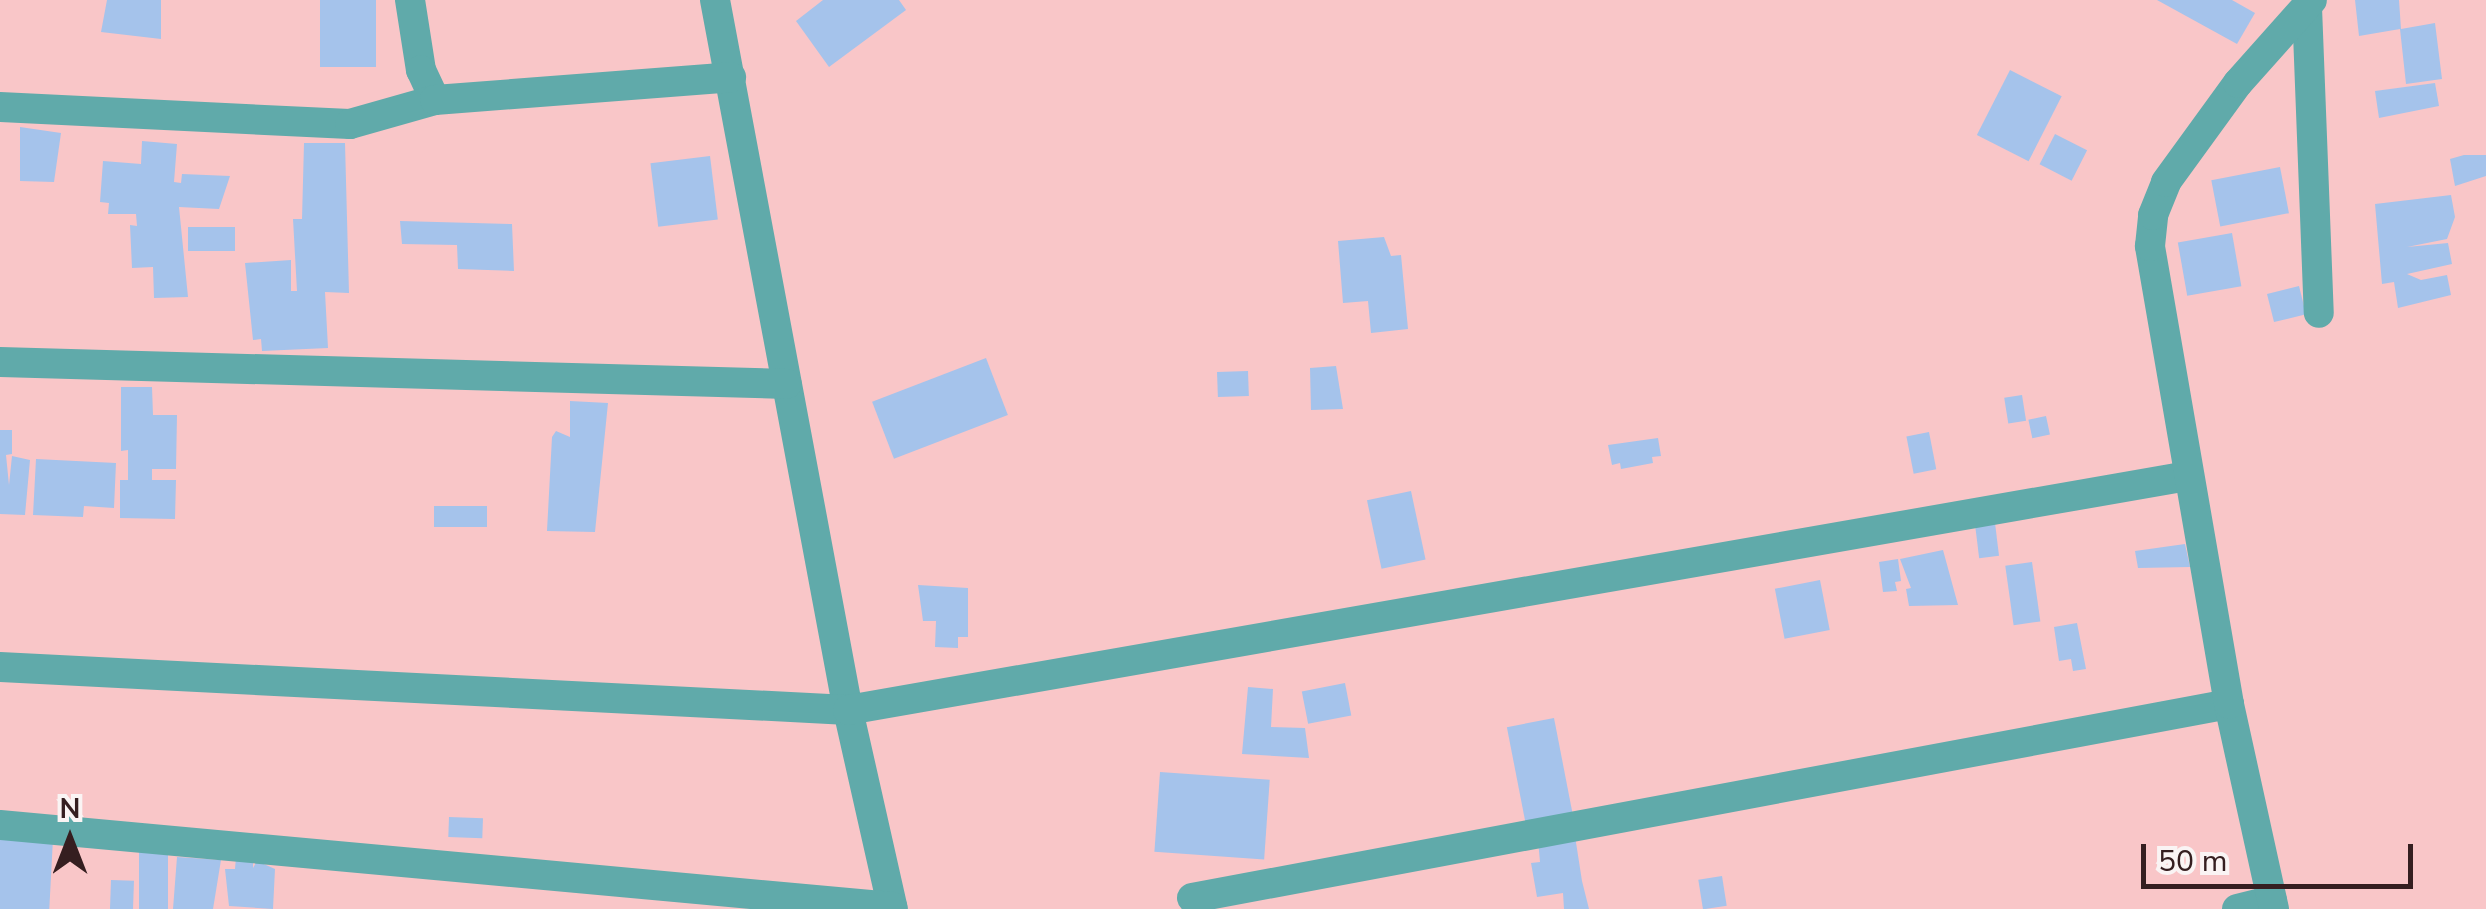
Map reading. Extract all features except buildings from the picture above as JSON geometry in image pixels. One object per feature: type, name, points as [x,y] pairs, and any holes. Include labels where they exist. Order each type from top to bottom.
[{"type":"street","points":[[410,0],[422,70],[435,100]]},
{"type":"street","points":[[0,825],[892,908],[848,710],[715,0]]},
{"type":"street","points":[[2309,3],[2319,313]]},
{"type":"street","points":[[2237,909],[2273,904],[2229,704],[2188,476],[2156,288],[2153,215],[2196,140],[2309,3]]},
{"type":"street","points":[[0,108],[350,124],[435,100],[731,78]]},
{"type":"street","points":[[0,362],[787,384]]},
{"type":"street","points":[[0,667],[848,710],[2188,476]]},
{"type":"street","points":[[1192,898],[2229,704]]}]
